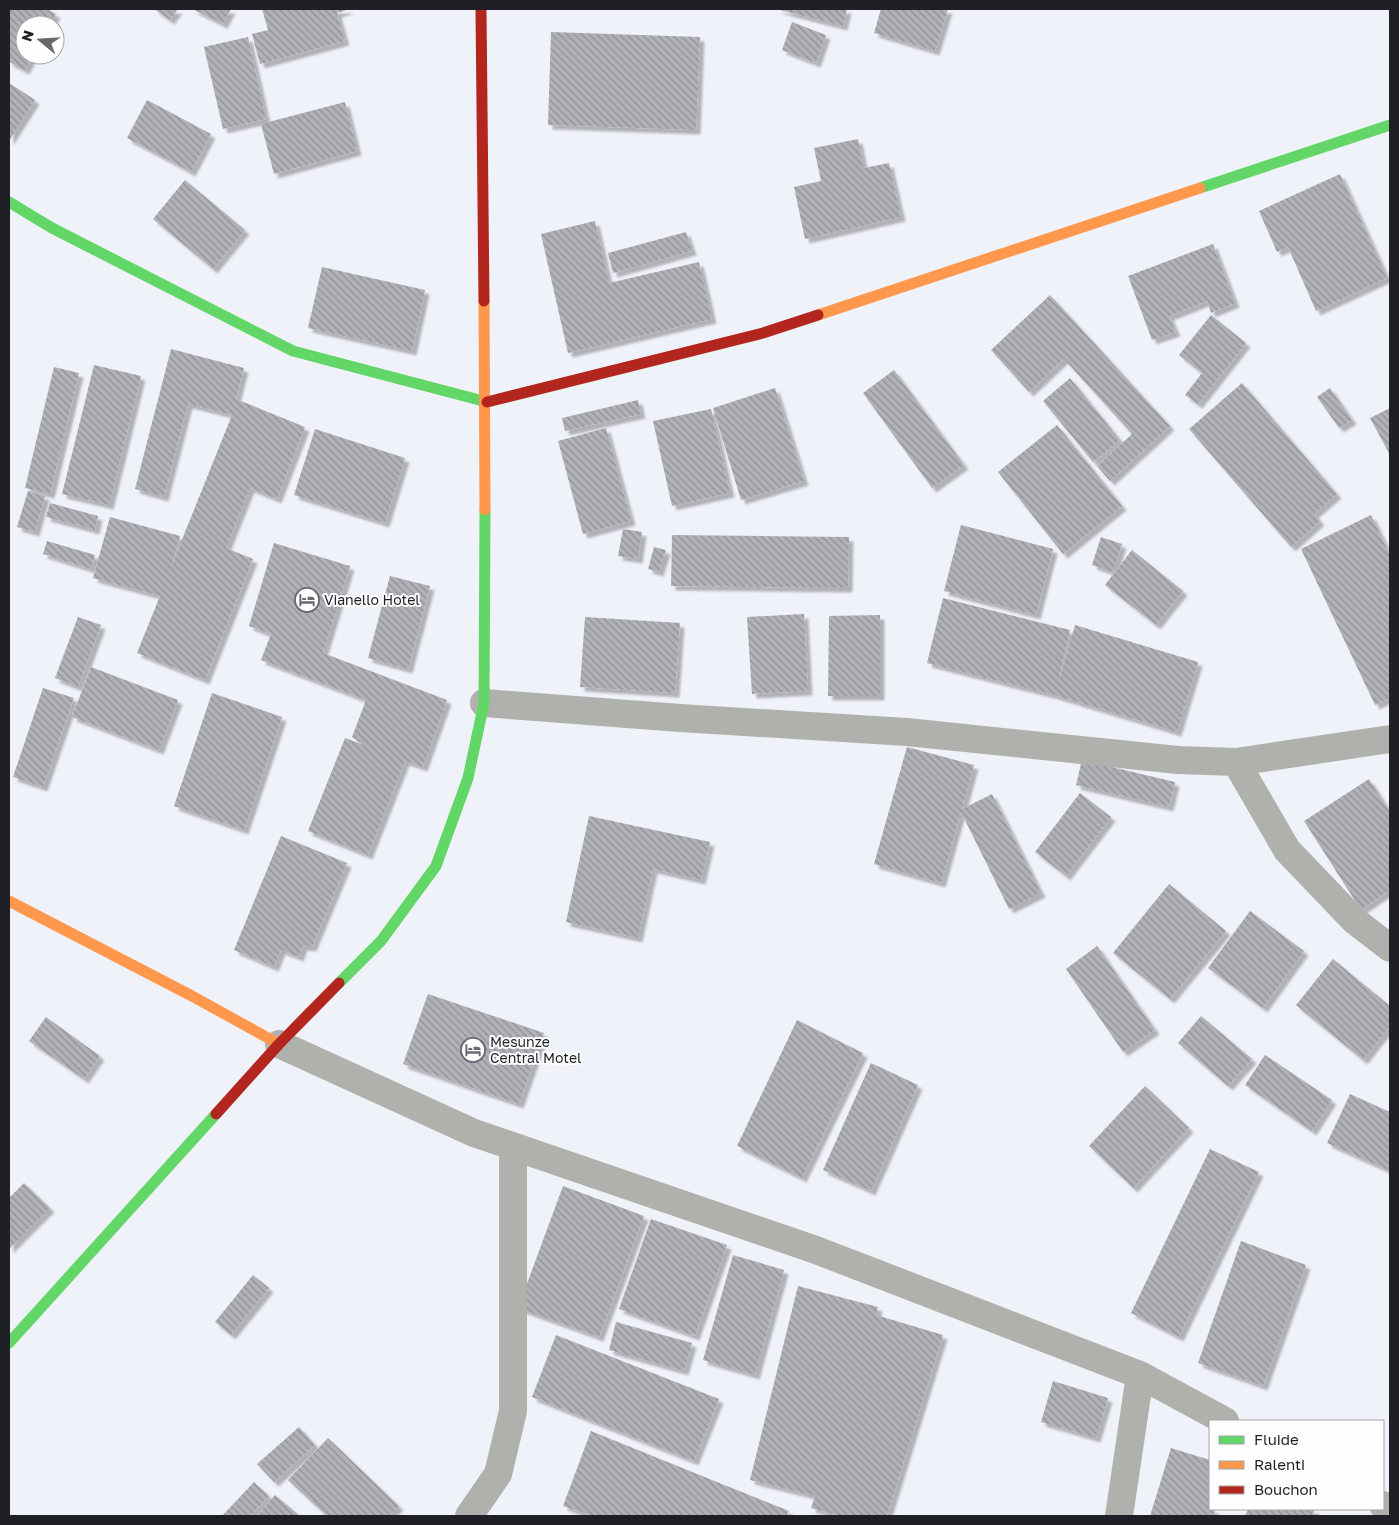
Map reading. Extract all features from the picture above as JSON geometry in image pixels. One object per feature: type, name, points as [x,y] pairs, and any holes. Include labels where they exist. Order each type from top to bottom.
[{"type":"street","points":[[9,1343],[280,1044],[381,942],[436,866],[468,778],[484,703],[485,402],[481,9]]},
{"type":"street","points":[[9,202],[52,228],[293,351],[485,402],[763,333],[1390,125]]},
{"type":"street","points":[[484,703],[680,718],[907,732],[1178,760],[1236,762],[1390,739]]},
{"type":"street","points":[[1236,762],[1288,850],[1355,921],[1390,948]]},
{"type":"street","points":[[9,901],[280,1044],[474,1133],[816,1250],[1140,1375],[1223,1420]]},
{"type":"street","points":[[469,1516],[498,1474],[513,1411],[513,1147]]},
{"type":"street","points":[[1119,1516],[1140,1375]]},
{"type":"building","points":[[9,9],[47,9],[56,14],[15,15],[15,65],[9,62]]},
{"type":"building","points":[[154,9],[178,9],[170,20]]},
{"type":"building","points":[[192,9],[231,9],[223,24]]},
{"type":"building","points":[[262,9],[350,9],[337,13],[345,41],[260,64],[252,34],[268,30]]},
{"type":"building","points":[[776,9],[847,9],[843,26]]},
{"type":"building","points":[[881,9],[948,9],[935,51],[874,33]]},
{"type":"building","points":[[792,22],[826,35],[816,63],[782,50]]},
{"type":"building","points":[[551,32],[700,37],[696,130],[548,125]]},
{"type":"building","points":[[248,37],[266,119],[223,129],[204,47]]},
{"type":"building","points":[[15,65],[28,65],[25,70]]},
{"type":"building","points":[[9,83],[35,100],[9,141]]},
{"type":"building","points":[[147,100],[211,134],[191,172],[127,138]]},
{"type":"building","points":[[345,102],[357,151],[274,174],[261,124]]},
{"type":"building","points":[[858,139],[864,168],[889,163],[901,217],[805,239],[794,187],[821,181],[814,148]]},
{"type":"building","points":[[1340,174],[1387,278],[1316,311],[1288,247],[1277,252],[1259,211]]},
{"type":"building","points":[[185,180],[245,230],[213,269],[153,219]]},
{"type":"building","points":[[595,221],[609,283],[699,262],[712,319],[568,353],[541,234]]},
{"type":"building","points":[[686,232],[692,251],[613,273],[608,253]]},
{"type":"building","points":[[1213,244],[1235,303],[1211,313],[1207,301],[1169,316],[1176,332],[1152,340],[1128,276]]},
{"type":"building","points":[[322,267],[425,290],[412,351],[308,328]]},
{"type":"building","points":[[1050,295],[1170,426],[1110,481],[1097,466],[1132,434],[1064,359],[1029,392],[991,350]]},
{"type":"building","points":[[1211,315],[1246,343],[1198,404],[1185,395],[1202,373],[1179,355]]},
{"type":"building","points":[[171,349],[244,368],[236,399],[305,427],[277,499],[250,488],[226,548],[253,559],[205,680],[137,653],[160,596],[93,578],[110,517],[180,536],[171,567],[232,415],[188,404],[164,497],[135,489]]},
{"type":"building","points":[[94,365],[141,376],[109,505],[62,494]]},
{"type":"building","points":[[54,367],[79,373],[50,494],[25,488]]},
{"type":"building","points":[[894,370],[964,465],[932,488],[863,393]]},
{"type":"building","points":[[1070,378],[1120,440],[1093,462],[1043,401]]},
{"type":"building","points":[[1242,383],[1337,494],[1314,514],[1320,521],[1291,547],[1189,429]]},
{"type":"building","points":[[775,388],[804,481],[741,500],[713,408]]},
{"type":"building","points":[[1330,388],[1352,420],[1339,428],[1317,397]]},
{"type":"building","points":[[638,400],[641,414],[565,431],[562,418]]},
{"type":"building","points":[[1390,408],[1390,455],[1370,418]]},
{"type":"building","points":[[711,409],[730,493],[672,506],[653,421]]},
{"type":"building","points":[[1057,425],[1122,506],[1063,554],[998,472]]},
{"type":"building","points":[[606,428],[631,521],[583,534],[558,441]]},
{"type":"building","points":[[315,429],[405,458],[385,523],[294,495]]},
{"type":"building","points":[[28,491],[45,496],[35,532],[17,527]]},
{"type":"building","points":[[50,503],[98,516],[95,530],[46,517]]},
{"type":"building","points":[[1371,515],[1390,555],[1390,698],[1375,705],[1301,549]]},
{"type":"building","points":[[961,525],[1053,549],[1036,615],[944,591]]},
{"type":"building","points":[[623,529],[642,532],[638,559],[618,556]]},
{"type":"building","points":[[672,535],[849,537],[848,588],[671,586]]},
{"type":"building","points":[[1101,537],[1122,544],[1113,572],[1092,565]]},
{"type":"building","points":[[47,541],[95,555],[91,569],[43,554]]},
{"type":"building","points":[[274,543],[350,566],[323,653],[447,700],[423,767],[405,761],[368,855],[308,831],[345,738],[364,745],[352,737],[366,700],[261,660],[271,634],[249,626]]},
{"type":"building","points":[[654,547],[666,550],[659,572],[648,569]]},
{"type":"building","points":[[1132,550],[1183,591],[1156,625],[1105,585]]},
{"type":"building","points":[[390,576],[430,586],[408,669],[368,658]]},
{"type":"building","points":[[943,598],[1070,630],[1058,683],[1075,625],[1198,662],[1177,732],[1054,695],[927,663]]},
{"type":"building","points":[[804,614],[808,691],[752,694],[747,617]]},
{"type":"building","points":[[880,615],[880,696],[828,696],[829,616]]},
{"type":"building","points":[[78,617],[101,625],[78,687],[55,678]]},
{"type":"building","points":[[585,617],[680,623],[675,693],[580,687]]},
{"type":"building","points":[[91,667],[178,700],[159,750],[72,717]]},
{"type":"building","points":[[43,688],[74,698],[43,787],[13,777]]},
{"type":"building","points":[[212,693],[282,717],[244,830],[174,806]]},
{"type":"building","points":[[907,747],[974,765],[962,809],[992,794],[1041,893],[1009,909],[961,812],[941,883],[874,864]]},
{"type":"building","points":[[1082,760],[1175,782],[1169,807],[1076,785]]},
{"type":"building","points":[[1369,779],[1390,812],[1390,890],[1361,910],[1304,821]]},
{"type":"building","points":[[1080,793],[1111,817],[1066,876],[1035,852]]},
{"type":"building","points":[[589,816],[710,842],[701,880],[653,869],[638,938],[566,922]]},
{"type":"building","points":[[281,836],[347,863],[312,947],[303,946],[299,957],[281,950],[274,967],[234,950]]},
{"type":"building","points":[[1169,884],[1226,931],[1170,999],[1113,953]]},
{"type":"building","points":[[1250,911],[1304,951],[1263,1008],[1208,968]]},
{"type":"building","points":[[1097,946],[1155,1030],[1123,1052],[1066,969]]},
{"type":"building","points":[[1333,959],[1390,1006],[1390,1026],[1363,1060],[1296,1005]]},
{"type":"building","points":[[428,994],[544,1033],[519,1104],[403,1064]]},
{"type":"building","points":[[1201,1016],[1252,1059],[1228,1086],[1178,1043]]},
{"type":"building","points":[[46,1017],[100,1056],[84,1079],[29,1041]]},
{"type":"building","points":[[797,1020],[863,1053],[802,1178],[737,1146]]},
{"type":"building","points":[[1265,1055],[1332,1100],[1312,1131],[1245,1085]]},
{"type":"building","points":[[871,1063],[918,1085],[871,1191],[823,1170]]},
{"type":"building","points":[[1145,1086],[1189,1128],[1133,1188],[1089,1146]]},
{"type":"building","points":[[1350,1094],[1390,1112],[1390,1171],[1327,1143]]},
{"type":"building","points":[[1210,1149],[1259,1172],[1179,1337],[1131,1313]]},
{"type":"building","points":[[24,1183],[50,1208],[9,1249],[9,1198]]},
{"type":"building","points":[[563,1186],[644,1216],[599,1337],[518,1308]]},
{"type":"building","points":[[651,1219],[727,1245],[695,1336],[619,1309]]},
{"type":"building","points":[[1241,1241],[1306,1265],[1263,1386],[1198,1363]]},
{"type":"building","points":[[733,1255],[784,1270],[755,1375],[703,1360]]},
{"type":"building","points":[[253,1275],[269,1288],[231,1335],[215,1322]]},
{"type":"building","points":[[798,1286],[878,1307],[876,1315],[943,1335],[887,1516],[839,1516],[811,1508],[815,1496],[750,1480]]},
{"type":"building","points":[[616,1322],[692,1343],[684,1371],[609,1350]]},
{"type":"building","points":[[556,1335],[719,1399],[694,1461],[532,1397]]},
{"type":"building","points":[[1053,1381],[1108,1398],[1096,1438],[1041,1422]]},
{"type":"building","points":[[299,1427],[315,1445],[274,1482],[257,1464]]},
{"type":"building","points":[[591,1431],[789,1511],[786,1516],[592,1516],[563,1506]]},
{"type":"building","points":[[328,1438],[399,1506],[389,1516],[327,1516],[288,1480]]},
{"type":"building","points":[[1171,1448],[1209,1460],[1209,1510],[1215,1510],[1213,1516],[1150,1516]]},
{"type":"building","points":[[254,1482],[269,1496],[250,1516],[222,1516]]},
{"type":"building","points":[[275,1495],[300,1516],[257,1516]]},
{"type":"building","points":[[1248,1510],[1315,1510],[1312,1516],[1245,1516]]},
{"type":"traffic: fast","points":[[1200,188],[1390,125]]},
{"type":"traffic: fast","points":[[9,202],[52,228],[293,351],[487,402]]},
{"type":"traffic: fast","points":[[339,983],[381,941],[436,866],[468,778],[484,703],[485,510]]},
{"type":"traffic: fast","points":[[9,1343],[216,1114]]},
{"type":"traffic: slow","points":[[818,315],[1200,188]]},
{"type":"traffic: slow","points":[[484,301],[485,510]]},
{"type":"traffic: slow","points":[[9,901],[192,996],[279,1044]]},
{"type":"traffic: jam","points":[[481,9],[484,301]]},
{"type":"traffic: jam","points":[[487,402],[763,333],[818,315]]},
{"type":"traffic: jam","points":[[216,1114],[279,1044],[339,983]]},
{"type":"place","name":"Vianello Hotel","points":[[307,600]]},
{"type":"place","name":"Mesunze Central Motel","points":[[473,1050]]}]
